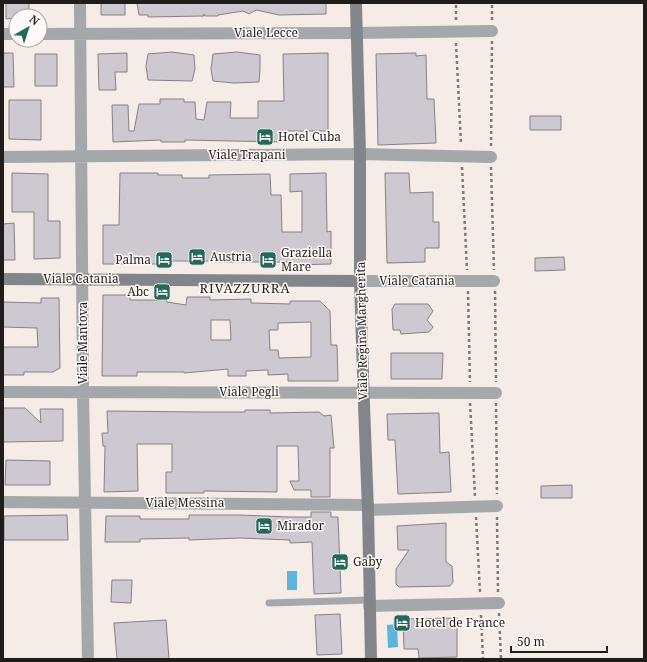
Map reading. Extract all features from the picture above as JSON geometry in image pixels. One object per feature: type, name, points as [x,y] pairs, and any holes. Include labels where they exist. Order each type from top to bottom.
[{"type":"street","name":"Viale Mantova","points":[[80,3],[83,392],[88,659]]},
{"type":"street","name":"Viale Regina Margherita","points":[[356,3],[360,154],[360,281],[368,507],[371,659]]},
{"type":"street","name":"Viale Lecce","points":[[48,34],[492,31]]},
{"type":"street","name":"Viale Trapani","points":[[3,157],[360,154],[491,157]]},
{"type":"street","name":"Viale Catania","points":[[3,279],[494,281]]},
{"type":"street","name":"Viale Pegli","points":[[3,392],[496,393]]},
{"type":"street","name":"Viale Messina","points":[[3,502],[368,507],[497,506]]},
{"type":"street","points":[[369,603],[499,603]]},
{"type":"lane","points":[[269,603],[369,603]]},
{"type":"path","points":[[456,3],[456,31],[468,281],[470,392],[483,659]]},
{"type":"path","points":[[492,3],[491,157],[501,659]]},
{"type":"water","points":[[287,571],[297,571],[297,590],[287,590]]},
{"type":"water","points":[[397,624],[398,647],[388,648],[387,625]]},
{"type":"building","points":[[6,3],[29,3],[29,8],[8,8],[8,19],[6,19]]},
{"type":"building","points":[[101,3],[125,3],[125,15],[101,15]]},
{"type":"building","points":[[137,3],[326,3],[326,14],[279,15],[256,10],[249,14],[243,11],[218,16],[205,16],[204,14],[204,16],[148,17],[148,15],[139,15]]},
{"type":"building","points":[[172,52],[194,55],[195,69],[192,81],[148,80],[146,66],[148,54]]},
{"type":"building","points":[[237,52],[260,55],[259,82],[234,83],[213,81],[211,69],[213,54]]},
{"type":"building","points":[[3,53],[13,53],[14,87],[3,87]]},
{"type":"building","points":[[127,53],[127,72],[115,72],[116,90],[99,90],[98,54]]},
{"type":"building","points":[[328,53],[328,131],[280,131],[280,142],[185,140],[185,142],[161,142],[161,140],[113,142],[112,105],[128,105],[129,131],[134,131],[139,104],[160,104],[160,99],[184,99],[184,102],[195,102],[196,119],[204,120],[207,102],[231,102],[230,118],[258,118],[258,101],[284,101],[283,54]]},
{"type":"building","points":[[416,53],[416,56],[426,55],[427,99],[434,99],[436,143],[378,145],[376,54]]},
{"type":"building","points":[[35,54],[57,54],[57,86],[35,86]]},
{"type":"building","points":[[9,100],[41,100],[41,140],[9,139]]},
{"type":"building","points":[[530,116],[561,116],[561,130],[530,130]]},
{"type":"building","points":[[12,173],[48,174],[48,221],[60,221],[60,258],[34,259],[34,212],[12,212]]},
{"type":"building","points":[[120,173],[158,173],[158,175],[182,175],[182,178],[209,178],[209,175],[270,174],[271,195],[281,195],[282,232],[302,232],[302,191],[290,192],[290,174],[326,173],[327,232],[331,231],[331,264],[291,265],[291,262],[168,261],[168,264],[103,264],[103,225],[119,225]]},
{"type":"building","points":[[385,173],[409,173],[410,193],[433,192],[433,222],[439,222],[439,248],[425,248],[425,262],[387,263]]},
{"type":"building","points":[[14,223],[15,260],[3,260],[3,224]]},
{"type":"building","points":[[564,257],[565,270],[535,271],[535,258]]},
{"type":"building","points":[[103,295],[130,295],[130,300],[166,300],[167,302],[186,305],[187,297],[210,297],[210,300],[251,299],[251,303],[290,304],[290,301],[320,301],[330,311],[331,345],[337,345],[338,381],[288,381],[288,374],[268,375],[268,370],[246,371],[246,376],[228,376],[228,369],[184,373],[137,372],[137,376],[102,376]],"holes":[[[211,320],[230,320],[231,340],[211,340]],[[311,322],[311,357],[279,358],[278,350],[270,350],[269,330],[278,330],[278,323]]]},
{"type":"building","points":[[41,298],[59,298],[60,368],[53,372],[24,372],[24,375],[3,375],[3,347],[38,347],[37,328],[3,327],[3,302],[41,303]]},
{"type":"building","points":[[395,304],[428,304],[433,311],[427,320],[433,327],[429,332],[401,334],[400,330],[393,330],[392,309]]},
{"type":"building","points":[[391,353],[443,353],[442,379],[391,379]]},
{"type":"building","points":[[3,408],[25,408],[41,423],[40,409],[63,409],[63,441],[3,442]]},
{"type":"building","points":[[245,410],[270,410],[270,413],[319,412],[324,416],[331,415],[334,448],[330,448],[330,497],[311,497],[311,490],[294,490],[290,481],[299,481],[298,446],[277,446],[277,492],[204,491],[204,493],[166,493],[166,472],[172,472],[172,444],[137,444],[138,491],[104,492],[105,446],[103,446],[102,433],[108,433],[107,411],[245,412]]},
{"type":"building","points":[[439,413],[440,453],[449,452],[451,492],[398,494],[395,440],[388,440],[387,414]]},
{"type":"building","points":[[6,460],[50,461],[50,485],[5,485]]},
{"type":"building","points":[[572,485],[572,498],[541,498],[541,486]]},
{"type":"building","points":[[311,512],[331,512],[331,517],[338,517],[341,593],[314,594],[312,542],[290,543],[290,540],[240,538],[189,540],[189,538],[140,539],[140,542],[105,542],[106,516],[140,516],[140,519],[189,519],[189,515],[311,517]]},
{"type":"building","points":[[67,515],[68,540],[4,540],[4,516]]},
{"type":"building","points":[[446,523],[446,562],[452,566],[453,582],[450,586],[399,587],[396,584],[396,569],[409,550],[398,550],[397,526]]},
{"type":"building","points":[[112,580],[132,580],[131,603],[111,602]]},
{"type":"building","points":[[340,614],[342,654],[317,655],[315,615]]},
{"type":"building","points":[[457,618],[457,657],[419,658],[418,649],[404,649],[403,619]]},
{"type":"building","points":[[166,620],[169,659],[117,659],[114,623]]},
{"type":"place","name":"Hotel Cuba","points":[[265,137]]},
{"type":"place","name":"Austria","points":[[197,257]]},
{"type":"place","name":"Palma","points":[[164,260]]},
{"type":"place","name":"Graziella Mare","points":[[268,260]]},
{"type":"place","name":"Abc","points":[[162,292]]},
{"type":"place","name":"Mirador","points":[[264,526]]},
{"type":"place","name":"Gaby","points":[[340,562]]},
{"type":"place","name":"Hotel de France","points":[[402,623]]},
{"type":"district","name":"RIVAZZURRA","points":[[245,288]]}]
